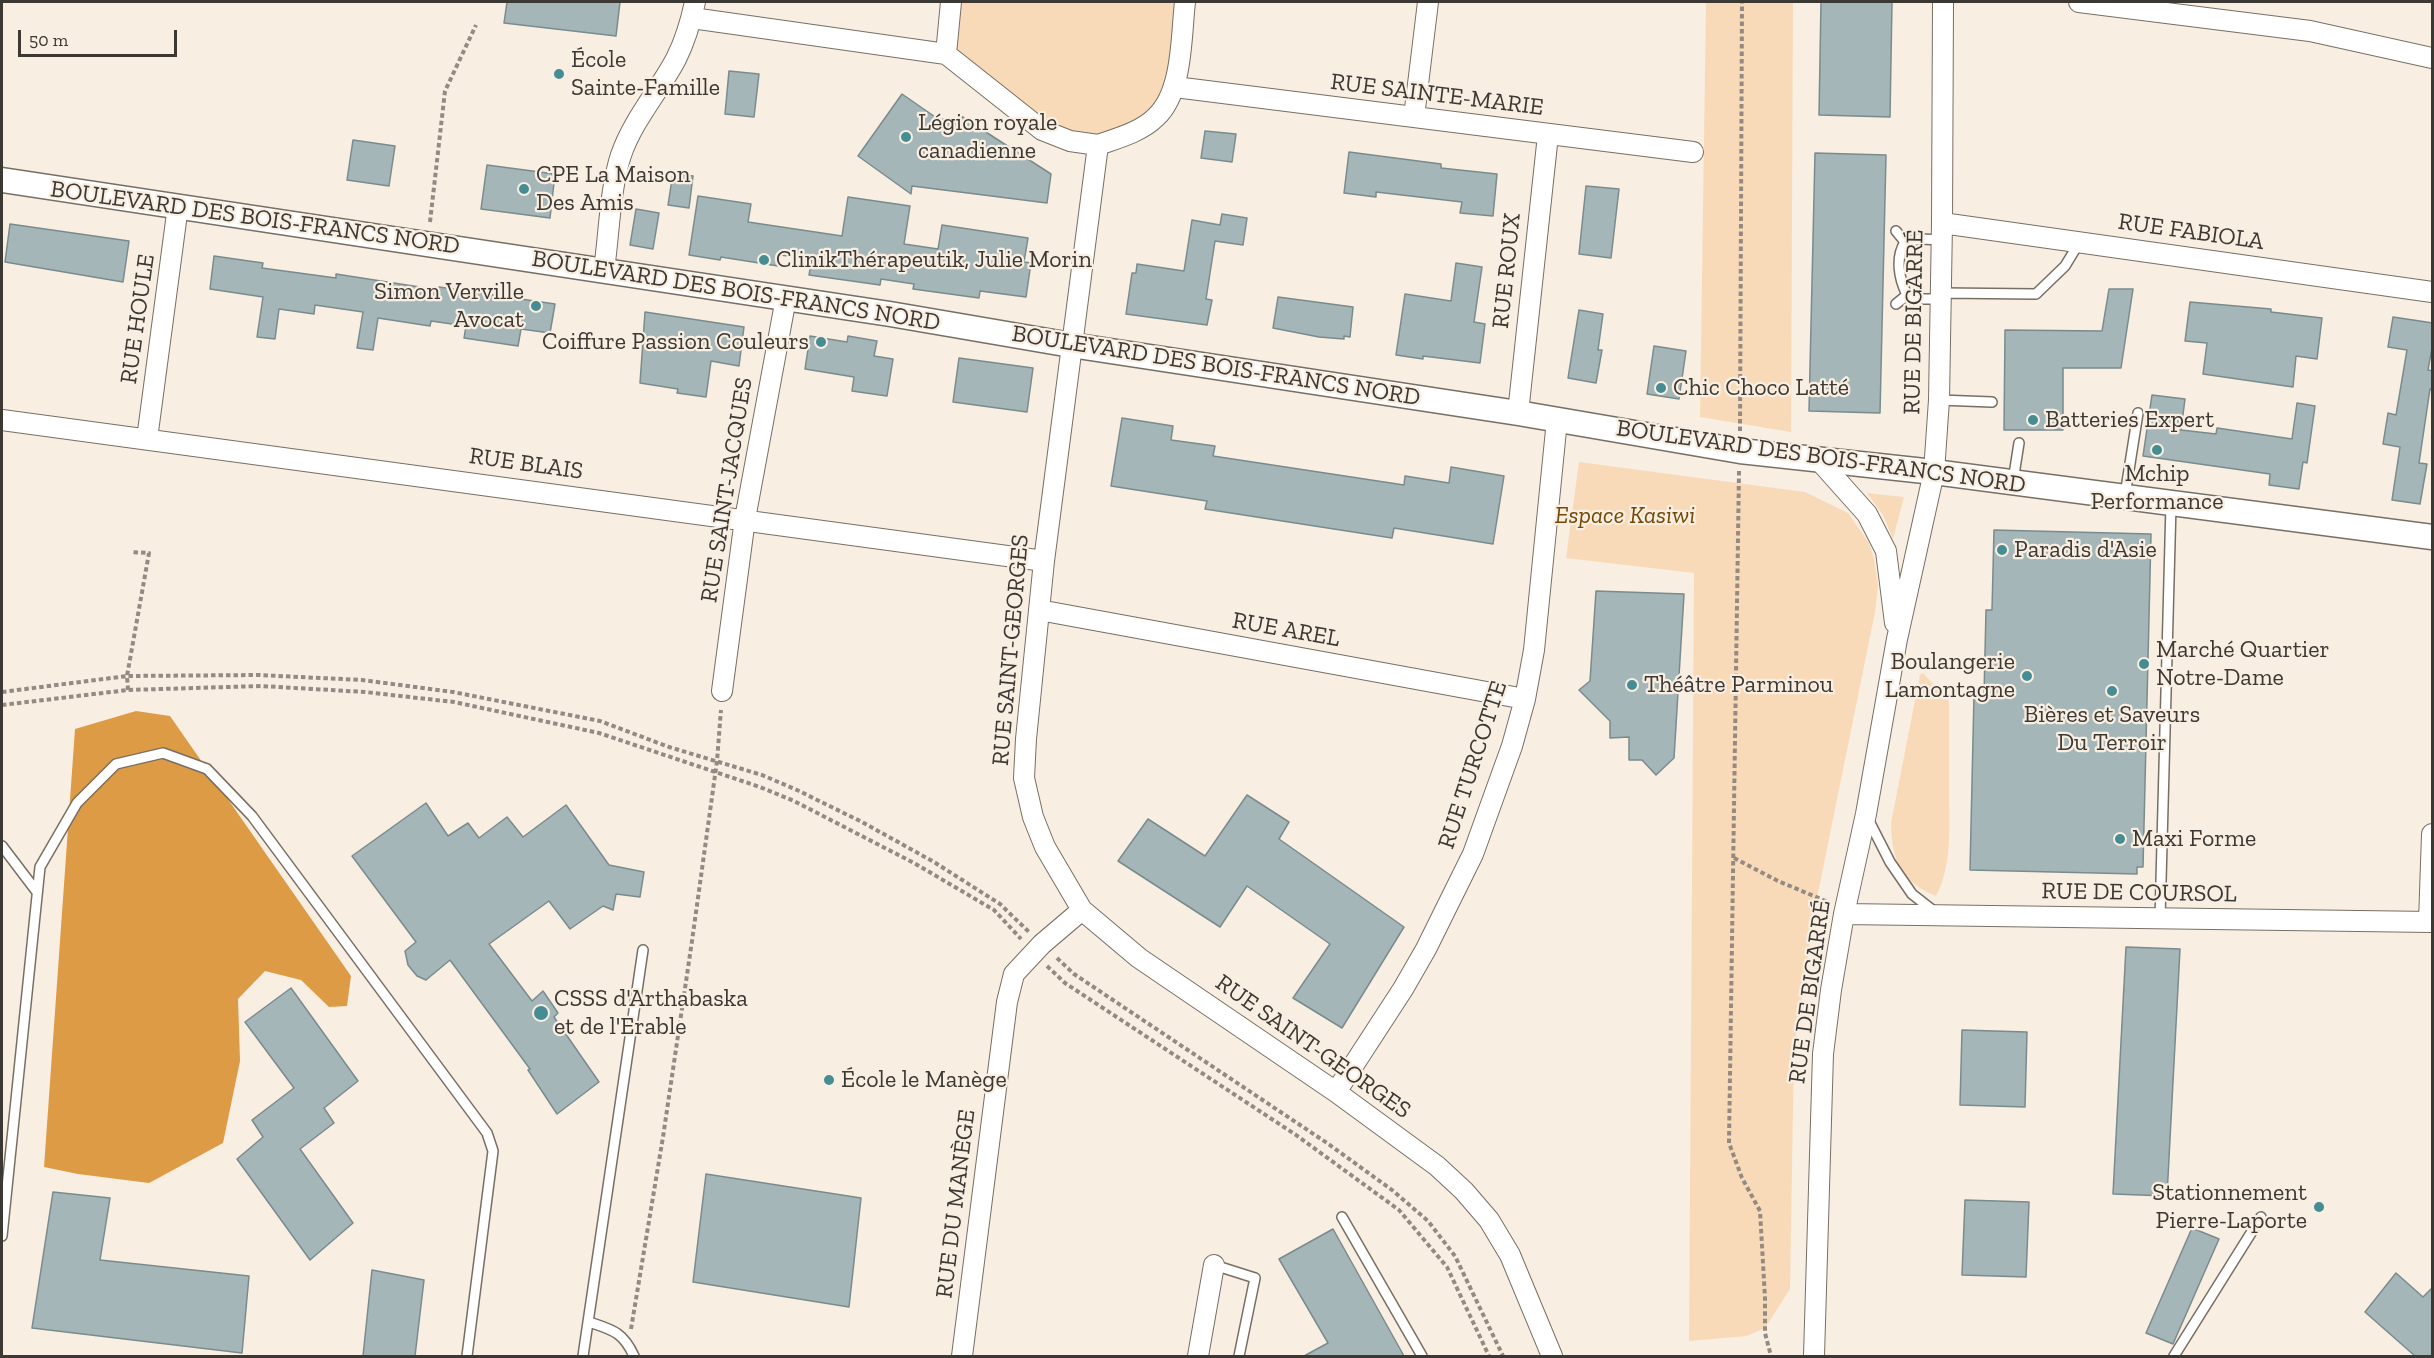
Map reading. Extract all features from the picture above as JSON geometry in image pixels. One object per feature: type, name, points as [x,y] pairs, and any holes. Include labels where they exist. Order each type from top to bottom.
[{"type":"street","points":[[946,54],[951,2]]},
{"type":"street","points":[[604,270],[621,154],[638,120],[677,57],[694,10],[946,54],[1042,130],[1070,141],[1098,145],[1128,135],[1157,116],[1175,87],[1185,2]]},
{"type":"street","points":[[1414,117],[1428,2]]},
{"type":"street","name":"RUE DE BIGARRÉ","points":[[1814,1356],[1823,1054],[1831,990],[1866,814],[1897,639],[1934,472],[1939,400],[1941,296],[1943,2]]},
{"type":"street","points":[[2079,2],[2310,31],[2433,58]]},
{"type":"street","name":"RUE SAINTE-MARIE","points":[[1175,87],[1693,152]]},
{"type":"street","name":"RUE ROUX","points":[[1518,413],[1548,135]]},
{"type":"street","name":"RUE SAINT-GEORGES","points":[[1098,145],[1044,561],[1026,739],[1024,778],[1045,847],[1082,910],[1139,958],[1336,1092],[1437,1166],[1464,1191],[1489,1220],[1510,1255],[1552,1356]]},
{"type":"street","name":"BOULEVARD DES BOIS-FRANCS NORD","points":[[2,180],[786,298],[1071,345],[1518,413],[1740,451],[1934,472],[2433,537]]},
{"type":"street","name":"RUE HOULE","points":[[147,439],[178,206]]},
{"type":"street","name":"RUE FABIOLA","points":[[1942,232],[2080,242],[2433,291]]},
{"type":"street","name":"RUE SAINT-JACQUES","points":[[722,691],[745,519],[786,298]]},
{"type":"street","name":"RUE BLAIS","points":[[2,420],[1044,561]]},
{"type":"street","name":"RUE TURCOTTE","points":[[1336,1092],[1403,989],[1426,949],[1473,855],[1512,746],[1525,699],[1539,611],[1557,420]]},
{"type":"street","name":"RUE DE BIGARRÉ","points":[[1817,458],[1867,514],[1886,550],[1897,639]]},
{"type":"street","name":"RUE AREL","points":[[1039,610],[1525,699]]},
{"type":"street","points":[[2431,924],[2433,834]]},
{"type":"street","name":"RUE DU MANÈGE","points":[[962,1356],[1007,1002],[1014,974],[1038,948],[1082,910]]},
{"type":"street","name":"RUE DE COURSOL","points":[[1845,911],[1939,915],[2431,924]]},
{"type":"street","points":[[1198,1356],[1214,1265]]},
{"type":"lane","points":[[1896,231],[1905,242]]},
{"type":"lane","points":[[1942,232],[1905,242],[1899,251],[1900,282],[1907,295],[1920,299],[1941,296],[2036,294],[2065,266],[2080,242]]},
{"type":"lane","points":[[1896,304],[1907,295]]},
{"type":"lane","points":[[1939,400],[1992,402]]},
{"type":"lane","points":[[2125,498],[2138,413]]},
{"type":"lane","points":[[2012,483],[2019,443]]},
{"type":"lane","points":[[2160,919],[2171,503]]},
{"type":"lane","points":[[2,1236],[40,867],[77,803],[116,764],[163,753],[207,769],[252,816],[487,1133],[493,1151],[466,1356]]},
{"type":"lane","points":[[1866,814],[1890,862],[1912,894],[1939,915]]},
{"type":"lane","points":[[2,846],[37,892]]},
{"type":"lane","points":[[583,1356],[643,950]]},
{"type":"lane","points":[[1342,1217],[1422,1356]]},
{"type":"lane","points":[[2175,1356],[2260,1217]]},
{"type":"lane","points":[[1214,1265],[1256,1278],[1239,1356]]},
{"type":"lane","points":[[589,1322],[615,1331],[627,1340],[634,1356]]},
{"type":"path","points":[[1742,2],[1740,451],[1730,1143],[1743,1178],[1760,1211],[1765,1334],[1772,1356]]},
{"type":"path","points":[[427,244],[445,91],[476,25]]},
{"type":"path","points":[[128,690],[127,676],[149,553],[131,552]]},
{"type":"path","points":[[2,692],[127,676],[258,675],[362,680],[453,692],[600,721],[669,747],[762,775],[797,789],[934,862],[1000,904],[1065,983],[1296,1135],[1400,1210],[1447,1267],[1490,1356]]},
{"type":"path","points":[[2,705],[128,690],[261,686],[365,692],[454,702],[599,733],[794,801],[914,863],[994,910],[1038,948],[1074,974],[1327,1143],[1392,1190],[1428,1221],[1455,1257],[1503,1356]]},
{"type":"path","points":[[627,1340],[633,1323],[662,1149],[716,772],[722,691]]},
{"type":"path","points":[[1734,858],[1845,911]]},
{"type":"green space","points":[[951,2],[1185,2],[1175,87],[1128,135],[1070,141],[946,54]]},
{"type":"green space","points":[[1706,2],[1793,2],[1791,432],[1700,417]]},
{"type":"green space","name":"Espace Kasiwi","points":[[1579,462],[1805,492],[1848,513],[1869,543],[1874,558],[1878,586],[1875,612],[1815,908],[1794,1049],[1790,1289],[1765,1328],[1747,1336],[1689,1341],[1694,573],[1566,558]]},
{"type":"green space","points":[[1867,493],[1904,497],[1893,539],[1883,515]]},
{"type":"green space","points":[[1923,673],[1949,701],[1949,844],[1945,871],[1936,896],[1914,884],[1900,868],[1893,848],[1891,823],[1920,675]]},
{"type":"shaded area","points":[[136,711],[170,716],[351,976],[347,1006],[329,1007],[301,980],[265,971],[238,999],[240,1061],[223,1143],[149,1183],[44,1167],[75,729]]},
{"type":"building","points":[[507,2],[620,2],[616,36],[504,23]]},
{"type":"building","points":[[1821,2],[1892,2],[1890,117],[1819,115]]},
{"type":"building","points":[[729,71],[759,74],[754,117],[725,114]]},
{"type":"building","points":[[902,94],[941,121],[943,119],[954,126],[961,116],[1051,174],[1047,203],[912,186],[911,194],[858,156]]},
{"type":"building","points":[[1205,131],[1236,134],[1232,162],[1201,158]]},
{"type":"building","points":[[353,140],[395,146],[389,186],[347,180]]},
{"type":"building","points":[[1349,152],[1441,164],[1441,168],[1497,174],[1493,216],[1460,213],[1462,202],[1376,192],[1376,197],[1344,193]]},
{"type":"building","points":[[1815,153],[1886,155],[1880,413],[1809,411]]},
{"type":"building","points":[[487,165],[555,174],[550,218],[481,209]]},
{"type":"building","points":[[673,173],[693,176],[689,208],[668,205]]},
{"type":"building","points":[[1586,186],[1619,189],[1611,258],[1579,254]]},
{"type":"building","points":[[698,196],[751,204],[748,222],[842,236],[848,197],[910,206],[904,244],[938,249],[942,225],[1028,238],[1024,262],[1031,263],[1026,297],[980,291],[979,298],[913,289],[914,284],[881,279],[880,285],[809,275],[812,259],[780,255],[778,266],[721,257],[720,260],[689,255]]},
{"type":"building","points":[[636,209],[659,213],[653,249],[630,245]]},
{"type":"building","points":[[1222,214],[1247,218],[1243,245],[1215,241],[1206,299],[1212,300],[1207,325],[1126,314],[1132,273],[1136,273],[1137,264],[1184,271],[1192,220],[1220,225]]},
{"type":"building","points":[[10,224],[129,241],[123,282],[5,262]]},
{"type":"building","points":[[214,256],[263,263],[262,268],[336,278],[336,274],[439,290],[439,287],[555,304],[550,333],[521,329],[518,346],[464,338],[466,326],[431,321],[430,326],[378,318],[373,350],[357,348],[363,312],[315,305],[314,314],[279,309],[275,339],[257,337],[263,297],[210,289]]},
{"type":"building","points":[[1456,263],[1482,267],[1474,322],[1485,324],[1480,363],[1396,355],[1405,294],[1451,301]]},
{"type":"building","points":[[2109,289],[2133,289],[2121,368],[2063,368],[2063,430],[2004,430],[2005,330],[2102,331]]},
{"type":"building","points":[[1278,297],[1353,307],[1350,337],[1344,336],[1344,339],[1319,337],[1273,328]]},
{"type":"building","points":[[2190,302],[2271,309],[2271,312],[2322,318],[2317,359],[2296,356],[2293,387],[2203,374],[2207,343],[2185,341]]},
{"type":"building","points":[[1579,310],[1603,314],[1598,350],[1602,350],[1596,383],[1568,378]]},
{"type":"building","points":[[645,312],[744,327],[739,366],[711,361],[706,397],[677,393],[678,389],[640,383]]},
{"type":"building","points":[[2393,317],[2433,323],[2433,342],[2428,370],[2433,371],[2433,390],[2430,389],[2419,463],[2427,464],[2420,504],[2392,500],[2400,447],[2383,444],[2388,413],[2396,415],[2407,350],[2388,347]]},
{"type":"building","points":[[810,336],[847,342],[848,336],[877,341],[874,356],[893,359],[887,396],[852,391],[854,377],[805,369]]},
{"type":"building","points":[[1654,346],[1686,351],[1679,399],[1647,394]]},
{"type":"building","points":[[959,358],[1033,368],[1027,412],[953,402]]},
{"type":"building","points":[[2152,395],[2185,399],[2181,430],[2216,434],[2217,428],[2292,439],[2297,403],[2315,406],[2307,463],[2303,462],[2299,489],[2269,485],[2270,474],[2143,456]]},
{"type":"building","points":[[1122,418],[1173,426],[1171,440],[1215,446],[1213,456],[1404,485],[1405,476],[1449,483],[1451,467],[1504,476],[1493,544],[1394,528],[1392,538],[1205,509],[1207,501],[1111,486]]},
{"type":"building","points":[[1994,530],[2151,534],[2143,867],[2137,867],[2137,874],[1970,870],[1974,695],[1984,695],[1986,610],[1992,610]]},
{"type":"building","name":"Théâtre Parminou","points":[[1596,591],[1684,594],[1674,758],[1656,775],[1642,760],[1629,760],[1629,737],[1610,738],[1610,721],[1579,690],[1590,681]]},
{"type":"building","points":[[1247,795],[1289,822],[1279,839],[1404,927],[1342,1028],[1293,998],[1330,944],[1247,886],[1220,927],[1118,861],[1148,819],[1205,856]]},
{"type":"building","points":[[426,803],[448,836],[468,823],[479,838],[507,817],[523,837],[566,805],[609,865],[644,872],[640,897],[616,894],[613,910],[603,906],[570,929],[549,901],[489,944],[532,1001],[543,991],[558,1013],[554,1017],[599,1082],[557,1114],[528,1070],[530,1069],[450,960],[426,980],[417,976],[408,965],[405,951],[416,942],[352,856]]},
{"type":"building","points":[[2126,947],[2180,949],[2167,1196],[2113,1194]]},
{"type":"building","points":[[291,988],[358,1081],[324,1108],[334,1123],[300,1149],[353,1223],[310,1260],[237,1159],[263,1137],[252,1120],[294,1088],[245,1022]]},
{"type":"building","points":[[1962,1030],[2027,1032],[2025,1107],[1960,1105]]},
{"type":"building","points":[[706,1174],[861,1198],[849,1307],[693,1282]]},
{"type":"building","points":[[53,1192],[110,1198],[100,1260],[249,1276],[242,1353],[32,1328]]},
{"type":"building","points":[[1965,1200],[2029,1202],[2026,1277],[1962,1275]]},
{"type":"building","points":[[2192,1228],[2219,1239],[2173,1344],[2146,1333]]},
{"type":"building","points":[[1333,1229],[1404,1356],[1304,1356],[1328,1343],[1279,1259]]},
{"type":"building","points":[[372,1270],[424,1280],[415,1356],[363,1356]]},
{"type":"building","points":[[2396,1273],[2423,1297],[2433,1287],[2433,1356],[2415,1356],[2365,1312]]},
{"type":"place","name":"École Sainte-Famille","points":[[559,74]]},
{"type":"place","name":"Légion royale canadienne","points":[[906,137]]},
{"type":"place","name":"CPE La Maison Des Amis","points":[[524,189]]},
{"type":"place","name":"ClinikThérapeutik, Julie Morin","points":[[764,260]]},
{"type":"place","name":"Simon Verville Avocat","points":[[536,306]]},
{"type":"place","name":"Coiffure Passion Couleurs","points":[[821,342]]},
{"type":"place","name":"Chic Choco Latté","points":[[1661,388]]},
{"type":"place","name":"Batteries Expert","points":[[2033,420]]},
{"type":"place","name":"Mchip Performance","points":[[2157,450]]},
{"type":"place","name":"Paradis d'Asie","points":[[2002,550]]},
{"type":"place","name":"Marché Quartier Notre-Dame","points":[[2144,664]]},
{"type":"place","name":"Boulangerie Lamontagne","points":[[2027,676]]},
{"type":"place","name":"Théâtre Parminou","points":[[1632,685]]},
{"type":"place","name":"Bières et Saveurs Du Terroir","points":[[2112,691]]},
{"type":"place","name":"Maxi Forme","points":[[2120,839]]},
{"type":"place","name":"CSSS d'Arthabaska et de l'Erable","points":[[541,1013]]},
{"type":"place","name":"École le Manège","points":[[829,1080]]},
{"type":"place","name":"Stationnement Pierre-Laporte","points":[[2319,1207]]}]
